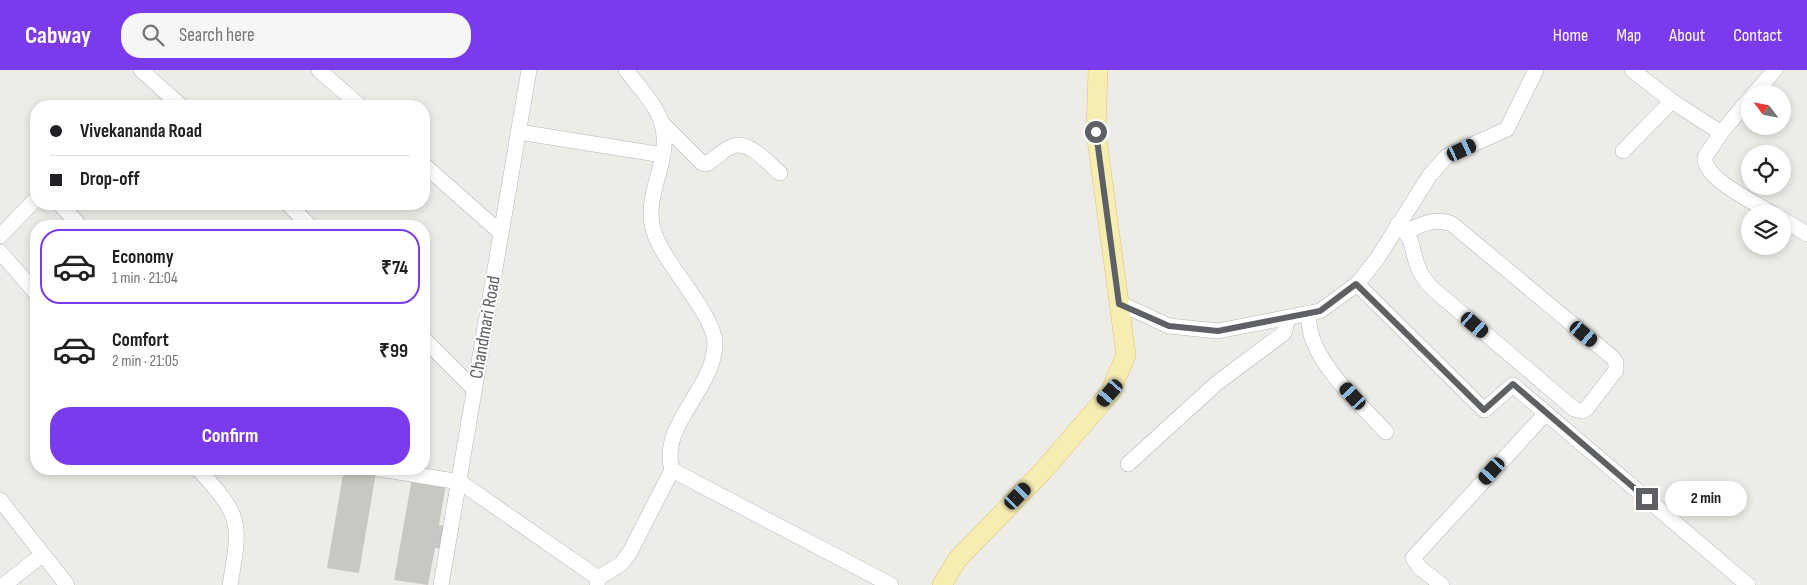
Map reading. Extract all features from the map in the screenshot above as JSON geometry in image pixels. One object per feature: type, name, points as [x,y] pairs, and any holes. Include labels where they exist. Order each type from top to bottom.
[{"type":"main road","points":[[942,585],[957,560],[1043,471],[1110,393],[1126,355],[1096,132],[1098,70]]},
{"type":"street","points":[[141,70],[174,100]]},
{"type":"street","points":[[319,70],[353,100]]},
{"type":"street","name":"Chandmari Road","points":[[441,585],[530,70]]},
{"type":"street","points":[[417,475],[460,482],[598,582],[622,564],[672,470],[669,458],[671,444],[708,372],[714,358],[715,342],[708,322],[654,234],[650,213],[652,194],[663,155],[664,139],[662,124],[655,108],[626,70]]},
{"type":"street","points":[[1119,304],[1169,326],[1218,331],[1320,311],[1356,284],[1377,259],[1402,228],[1430,175],[1448,156],[1507,129],[1536,70]]},
{"type":"street","points":[[1632,70],[1672,101],[1721,133]]},
{"type":"street","points":[[1762,85],[1775,70]]},
{"type":"street","points":[[1623,151],[1672,101]]},
{"type":"street","points":[[1741,109],[1721,133],[1705,157],[1707,169],[1718,180],[1759,205]]},
{"type":"street","points":[[662,124],[702,164],[709,162],[732,146],[739,144],[749,148],[780,173]]},
{"type":"street","points":[[519,132],[663,155]]},
{"type":"street","points":[[430,170],[501,232]]},
{"type":"street","points":[[0,236],[30,205]]},
{"type":"street","points":[[65,210],[75,220]]},
{"type":"street","points":[[294,210],[304,220]]},
{"type":"street","points":[[1442,220],[1452,224],[1613,358],[1616,363],[1616,370],[1587,408],[1582,411],[1574,410],[1433,288],[1418,269],[1412,240],[1402,228],[1442,220]]},
{"type":"street","points":[[1791,224],[1807,234]]},
{"type":"street","points":[[0,252],[30,286]]},
{"type":"street","points":[[1356,284],[1484,410],[1513,384],[1748,585]]},
{"type":"street","points":[[1308,313],[1312,338],[1318,353],[1331,371],[1386,432]]},
{"type":"street","points":[[1128,464],[1217,383],[1284,334],[1288,317]]},
{"type":"street","points":[[430,345],[474,389]]},
{"type":"street","points":[[1442,585],[1420,568],[1413,558],[1546,413]]},
{"type":"street","points":[[672,470],[891,585]]},
{"type":"street","points":[[203,475],[231,509],[238,527],[238,542],[230,585]]},
{"type":"street","points":[[0,500],[66,585]]},
{"type":"street","points":[[4,585],[42,555]]},
{"type":"building","points":[[343,475],[375,475],[359,573],[327,568]]},
{"type":"building","points":[[412,478],[446,484],[439,525],[446,526],[442,549],[435,548],[428,585],[394,580]]},
{"type":"route","points":[[1096,132],[1119,304],[1169,326],[1218,331],[1320,311],[1356,284],[1413,338],[1484,410],[1513,384],[1647,499]]}]
